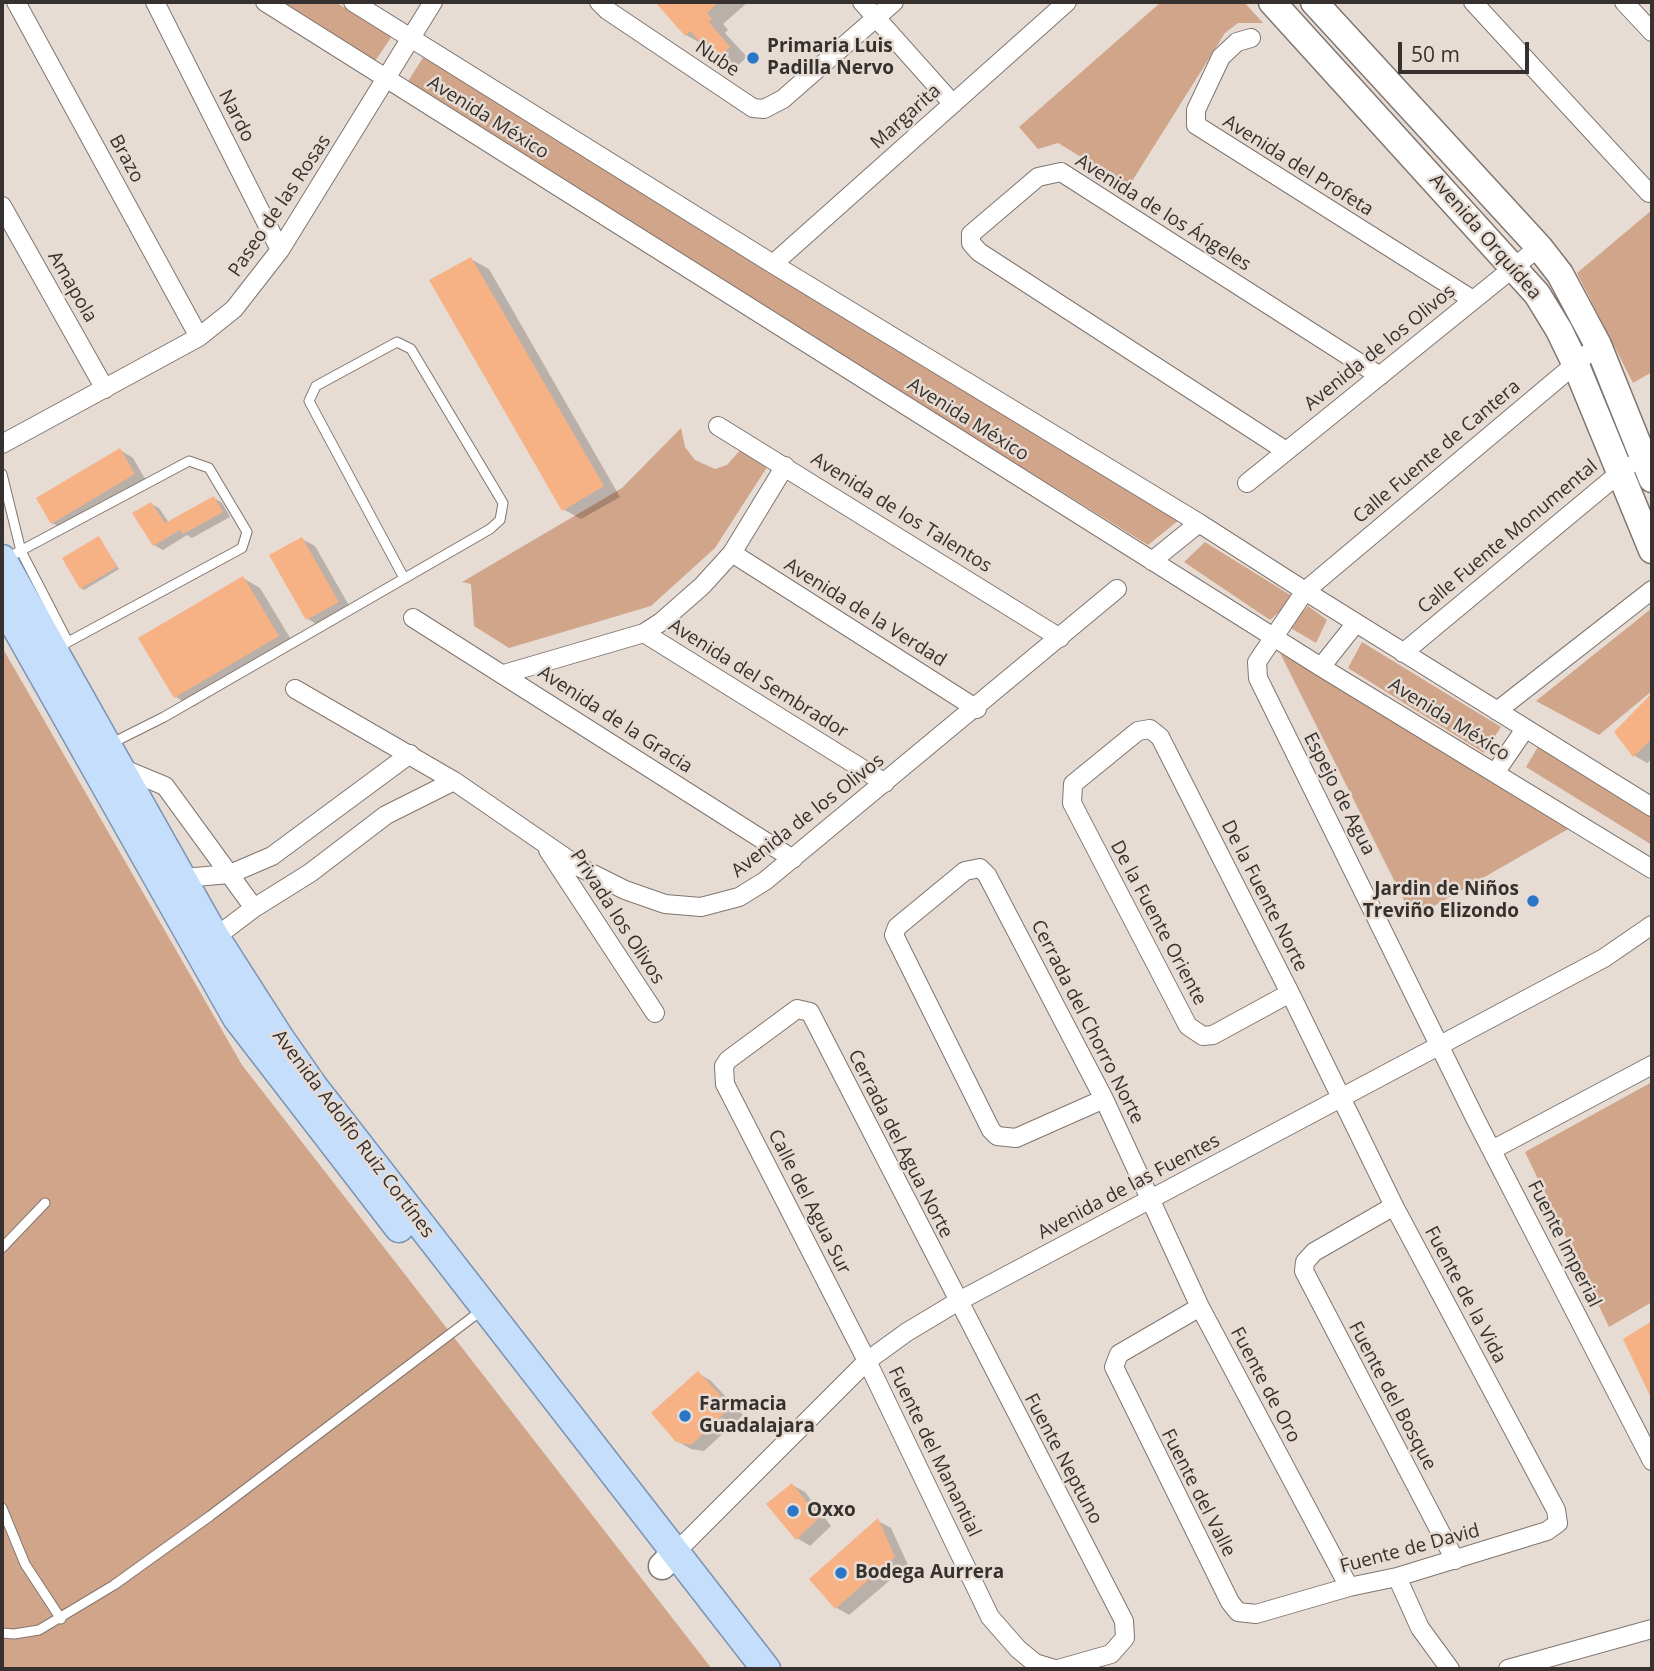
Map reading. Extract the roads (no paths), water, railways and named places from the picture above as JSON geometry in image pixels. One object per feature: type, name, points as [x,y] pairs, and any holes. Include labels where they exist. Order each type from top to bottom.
[{"type":"main road","name":"Avenida Adolfo Ruiz Cortínes","points":[[9,557],[61,646],[176,893],[215,937],[313,1086],[478,1313],[668,1559],[766,1669]]},
{"type":"main road","points":[[2,602],[120,815],[176,893],[237,1018],[478,1313]]},
{"type":"main road","points":[[668,1559],[743,1669]]},
{"type":"street","name":"Brazo","points":[[16,2],[200,337]]},
{"type":"street","name":"Nardo","points":[[155,2],[280,250]]},
{"type":"street","name":"Avenida México","points":[[265,2],[1321,667],[1652,869]]},
{"type":"street","name":"Avenida México","points":[[353,2],[773,264],[1199,523],[1305,592],[1652,807]]},
{"type":"street","name":"Paseo de las Rosas","points":[[2,444],[200,337],[234,309],[280,250],[388,79],[433,2]]},
{"type":"street","name":"Nube","points":[[599,2],[752,108],[764,108],[783,99],[876,17]]},
{"type":"street","points":[[862,2],[953,104]]},
{"type":"street","points":[[876,17],[894,2]]},
{"type":"street","name":"Margarita","points":[[773,264],[1067,2]]},
{"type":"street","name":"Avenida Orquídea","points":[[1314,2],[1539,247],[1575,297],[1598,345],[1647,467]]},
{"type":"street","points":[[1472,2],[1648,193]]},
{"type":"street","points":[[1624,2],[1652,32]]},
{"type":"street","name":"Avenida Orquídea","points":[[1283,6],[1537,294],[1575,363],[1652,551]]},
{"type":"street","name":"Avenida del Profeta","points":[[1251,38],[1237,42],[1220,57],[1196,110],[1196,125],[1473,300]]},
{"type":"street","name":"Avenida de los Ángeles","points":[[1286,451],[979,252],[971,243],[971,234],[1038,177],[1061,172],[1380,376]]},
{"type":"street","name":"Amapola","points":[[2,206],[106,389]]},
{"type":"street","name":"Avenida de los Olivos","points":[[1247,483],[1539,247]]},
{"type":"street","name":"Calle Fuente de Cantera","points":[[1272,635],[1305,592],[1598,345]]},
{"type":"street","name":"Avenida de los Talentos","points":[[718,426],[1060,638]]},
{"type":"street","points":[[504,674],[644,633],[680,607],[732,553],[785,466]]},
{"type":"street","name":"Calle Fuente Monumental","points":[[1403,653],[1618,473],[1647,467]]},
{"type":"street","points":[[1152,561],[1199,523]]},
{"type":"street","name":"Avenida de la Verdad","points":[[732,553],[977,709]]},
{"type":"street","name":"Avenida de los Olivos","points":[[295,689],[411,754],[579,867],[625,890],[665,904],[701,907],[739,897],[793,859],[977,709],[1117,589]]},
{"type":"street","points":[[1497,711],[1652,590]]},
{"type":"street","name":"Avenida de la Gracia","points":[[413,618],[793,859]]},
{"type":"street","points":[[1321,667],[1356,622]]},
{"type":"street","name":"Avenida del Sembrador","points":[[644,633],[886,783]]},
{"type":"street","name":"Espejo de Agua","points":[[1272,635],[1257,663],[1258,678],[1442,1045]]},
{"type":"street","name":"De la Fuente Norte","points":[[1076,811],[1072,803],[1073,784],[1138,731],[1150,729],[1160,737],[1340,1097]]},
{"type":"street","points":[[1495,773],[1525,729]]},
{"type":"street","points":[[176,893],[230,874],[292,844],[411,754]]},
{"type":"street","points":[[113,756],[165,786],[254,908]]},
{"type":"street","points":[[215,937],[254,908],[310,873],[386,815],[454,781]]},
{"type":"street","name":"De la Fuente Oriente","points":[[1076,811],[1188,1026],[1195,1032],[1213,1034],[1290,993]]},
{"type":"street","name":"Privada los Olivos","points":[[544,844],[655,1013]]},
{"type":"street","name":"Cerrada del Chorro Norte","points":[[1104,1098],[1016,1138],[997,1136],[991,1130],[895,931],[965,871],[980,868],[1104,1098],[1152,1199]]},
{"type":"street","name":"Avenida de las Fuentes","points":[[668,1559],[886,1345],[957,1302],[1616,952],[1652,925]]},
{"type":"street","name":"Cerrada del Agua Norte","points":[[728,1060],[797,1009],[804,1008],[816,1024],[957,1302]]},
{"type":"street","name":"Fuente Imperial","points":[[1442,1045],[1492,1150],[1652,1461]]},
{"type":"street","name":"Calle del Agua Sur","points":[[728,1060],[724,1066],[724,1084],[867,1361]]},
{"type":"street","points":[[1492,1150],[1652,1065]]},
{"type":"street","name":"Fuente de la Vida","points":[[1340,1097],[1394,1206],[1556,1510]]},
{"type":"street","name":"Fuente de Oro","points":[[1152,1199],[1200,1307],[1349,1587]]},
{"type":"street","name":"Fuente del Bosque","points":[[1394,1206],[1314,1252],[1305,1262],[1307,1281],[1455,1560]]},
{"type":"street","name":"Fuente Neptuno","points":[[957,1302],[1120,1613],[1125,1638],[1111,1654],[1057,1669]]},
{"type":"street","name":"Fuente del Valle","points":[[1200,1307],[1119,1354],[1115,1375],[1230,1602],[1238,1612],[1256,1614]]},
{"type":"street","name":"Fuente del Manantial","points":[[867,1361],[990,1617],[1010,1641],[1035,1662],[1057,1669]]},
{"type":"street","name":"Fuente de David","points":[[1256,1614],[1349,1587],[1397,1577],[1547,1531],[1558,1523],[1556,1510]]},
{"type":"street","points":[[1397,1577],[1420,1628],[1450,1669]]},
{"type":"street","points":[[1508,1669],[1652,1629]]},
{"type":"lane","points":[[113,756],[164,717],[491,529],[504,511],[503,503],[411,349],[397,342],[316,386],[309,401],[404,578]]},
{"type":"lane","points":[[2,474],[9,557],[189,461],[209,468],[247,532],[242,548],[61,646]]},
{"type":"lane","points":[[2,1248],[45,1203]]},
{"type":"lane","points":[[2,1633],[39,1630],[61,1619],[210,1516],[478,1313]]},
{"type":"lane","points":[[2,1508],[25,1564],[61,1619]]},
{"type":"place","name":"Primaria Luis Padilla Nervo","points":[[753,58]]},
{"type":"place","name":"Jardin de Niños Treviño Elizondo","points":[[1533,901]]},
{"type":"place","name":"Farmacia Guadalajara","points":[[685,1416]]},
{"type":"place","name":"Oxxo","points":[[793,1511]]},
{"type":"place","name":"Bodega Aurrera","points":[[841,1573]]}]
